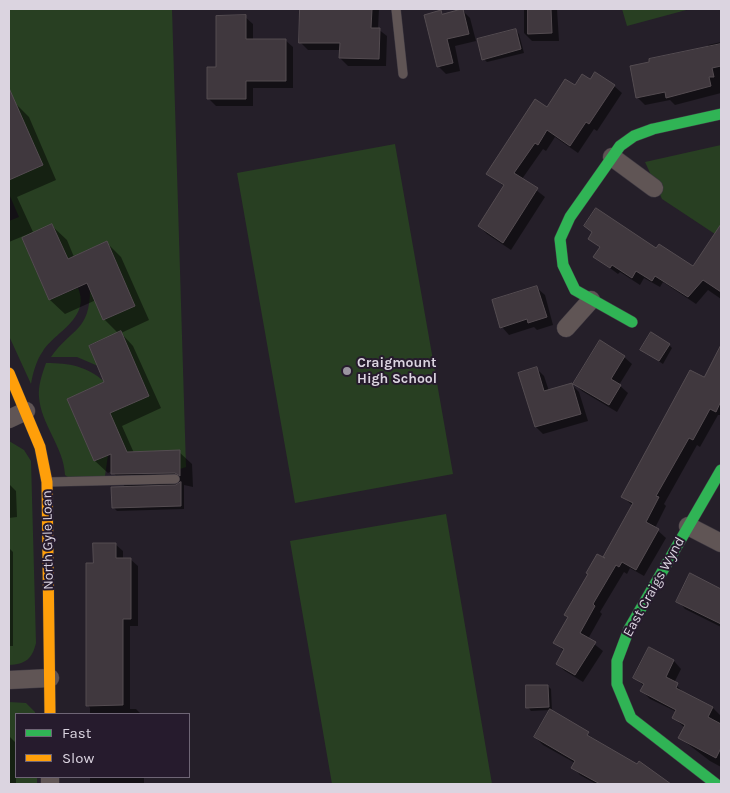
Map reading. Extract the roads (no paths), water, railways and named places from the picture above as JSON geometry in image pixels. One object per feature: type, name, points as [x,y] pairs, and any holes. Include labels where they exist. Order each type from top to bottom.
[{"type":"street","points":[[632,322],[575,290],[563,265],[560,239],[570,217],[612,157],[634,136],[653,129],[721,114]]},
{"type":"street","points":[[612,157],[654,188]]},
{"type":"street","points":[[566,328],[591,300]]},
{"type":"street","name":"North Gyle Loan","points":[[9,373],[40,447],[47,482],[50,713]]},
{"type":"street","points":[[9,418],[26,411]]},
{"type":"street","name":"East Craigs Wynd","points":[[716,784],[642,729],[628,713],[617,684],[617,661],[629,630],[721,470]]},
{"type":"street","name":"East Craigs Wynd","points":[[688,526],[721,543]]},
{"type":"street","points":[[9,680],[50,678]]},
{"type":"lane","points":[[396,9],[403,74]]},
{"type":"lane","points":[[47,482],[175,479]]},
{"type":"place","name":"Craigmount High School","points":[[347,371]]}]
